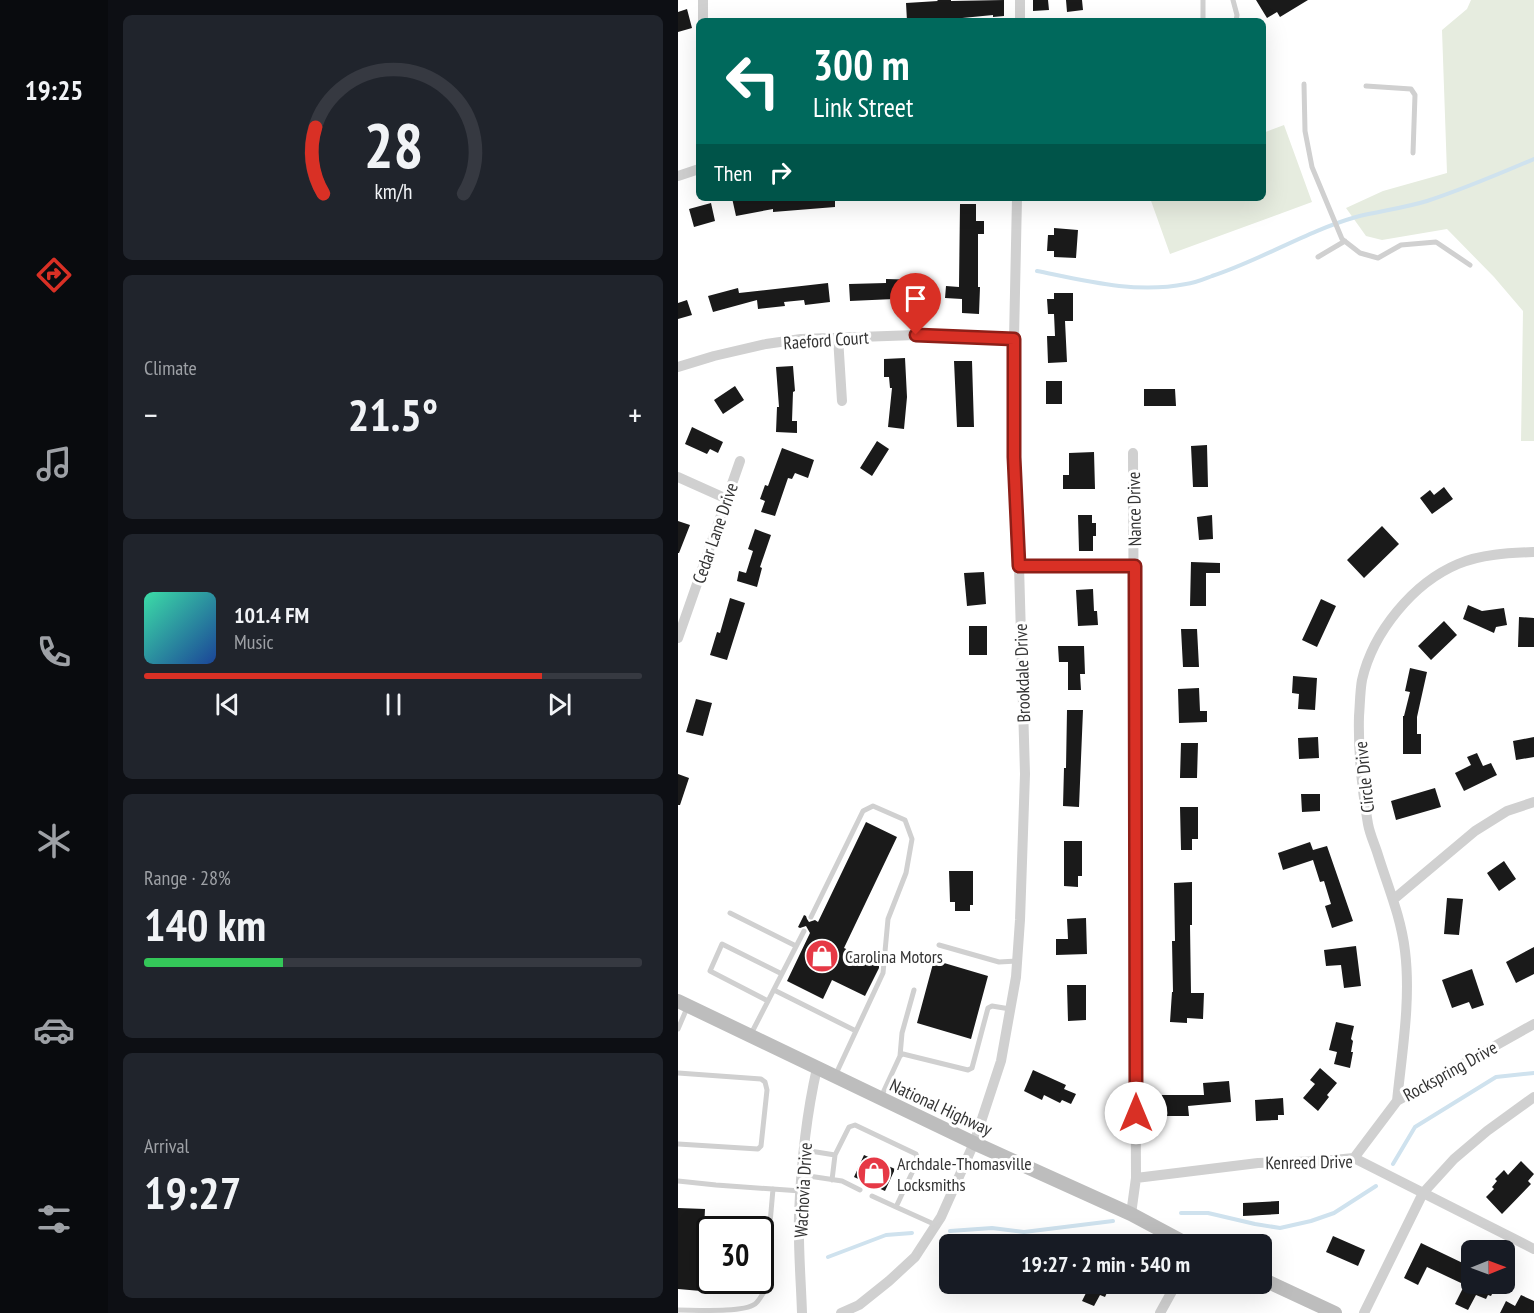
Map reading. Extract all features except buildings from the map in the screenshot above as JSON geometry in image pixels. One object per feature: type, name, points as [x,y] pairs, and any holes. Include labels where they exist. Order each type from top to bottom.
[{"type":"main road","name":"National Highway","points":[[683,1004],[974,1143],[1131,1214],[1168,1234]]},
{"type":"main road","points":[[1272,1284],[1335,1313]]},
{"type":"street","points":[[703,0],[704,18]]},
{"type":"street","points":[[1020,0],[1020,18]]},
{"type":"street","points":[[678,176],[696,170]]},
{"type":"street","name":"Brookdale Drive","points":[[841,1313],[859,1305],[915,1257],[936,1225],[960,1178],[974,1143],[1001,1061],[1016,977],[1025,774],[1014,457],[1017,201]]},
{"type":"street","name":"Raeford Court","points":[[678,367],[766,344],[801,339],[916,335],[1014,339]]},
{"type":"street","points":[[838,337],[842,401]]},
{"type":"street","name":"Nance Drive","points":[[1133,453],[1136,1178]]},
{"type":"street","name":"Cedar Lane Drive","points":[[678,638],[740,461]]},
{"type":"street","points":[[678,477],[727,499]]},
{"type":"street","name":"Circle Drive","points":[[1397,1101],[1407,997],[1405,952],[1394,899],[1369,827],[1360,763],[1362,681],[1376,642],[1388,622],[1419,590],[1442,572],[1478,558],[1534,552]]},
{"type":"street","points":[[1019,566],[1135,566]]},
{"type":"street","points":[[1394,899],[1475,831],[1507,812],[1534,802]]},
{"type":"street","name":"Rockspring Drive","points":[[1354,1158],[1397,1101],[1534,1024]]},
{"type":"street","name":"Wachovia Drive","points":[[802,1313],[799,1217],[809,1106],[817,1068]]},
{"type":"street","points":[[1364,1313],[1423,1193],[1454,1159],[1487,1131],[1534,1097]]},
{"type":"street","name":"Kenreed Drive","points":[[1136,1178],[1258,1163],[1354,1158],[1534,1249]]},
{"type":"street","points":[[1131,1214],[1136,1178]]},
{"type":"street","points":[[1160,1313],[1170,1294]]},
{"type":"lane","points":[[1203,0],[1203,18]]},
{"type":"lane","points":[[1233,0],[1236,18]]},
{"type":"lane","points":[[1304,84],[1305,131],[1312,167],[1342,239],[1360,253],[1378,258],[1401,245],[1436,242],[1470,265]]},
{"type":"lane","points":[[1366,86],[1411,89],[1415,95],[1413,153]]},
{"type":"lane","points":[[1318,257],[1345,241]]},
{"type":"lane","points":[[811,917],[863,811],[873,806],[905,820],[912,839],[906,873],[888,919],[883,973],[835,1076]]},
{"type":"lane","points":[[730,913],[796,946]]},
{"type":"lane","points":[[750,1036],[804,931]]},
{"type":"lane","points":[[768,1001],[710,971],[722,944],[782,974]]},
{"type":"lane","points":[[939,945],[999,962],[1017,961]]},
{"type":"lane","points":[[774,990],[856,1031]]},
{"type":"lane","points":[[881,1098],[900,1056],[902,1034],[914,990]]},
{"type":"lane","points":[[678,1029],[683,1004]]},
{"type":"lane","points":[[900,1056],[903,1054],[968,1071],[972,1068],[988,1008],[992,1006],[1010,1009]]},
{"type":"lane","points":[[678,1073],[761,1079],[768,1090],[761,1146],[758,1149],[678,1144]]},
{"type":"lane","points":[[832,1180],[836,1155],[849,1127],[855,1125],[916,1154],[918,1160],[896,1207]]},
{"type":"lane","points":[[804,1150],[836,1155]]},
{"type":"lane","points":[[802,1175],[842,1181],[860,1190]]},
{"type":"lane","points":[[678,1181],[801,1191]]},
{"type":"lane","points":[[678,1310],[745,1310],[760,1299],[764,1292],[773,1189]]},
{"type":"lane","points":[[872,1196],[936,1225]]},
{"type":"shaded area","points":[[1471,0],[1534,0],[1534,441],[1521,441],[1523,311],[1494,277],[1447,229],[1382,240],[1366,236],[1346,208],[1383,191],[1447,173],[1442,30],[1467,9]]},
{"type":"shaded area","points":[[1284,125],[1312,202],[1170,254],[1151,201],[1266,201],[1266,132]]},
{"type":"waterway","points":[[1037,271],[1130,287],[1167,287],[1193,283],[1338,223],[1427,201],[1534,159]]},
{"type":"waterway","points":[[1393,1164],[1415,1127],[1496,1077],[1534,1073]]},
{"type":"waterway","points":[[1181,1213],[1208,1213],[1280,1228],[1334,1213],[1376,1186]]},
{"type":"waterway","points":[[950,1231],[992,1228],[1024,1232],[1113,1221]]},
{"type":"waterway","points":[[828,1257],[886,1235],[912,1233]]},
{"type":"place","name":"Carolina Motors","points":[[822,956]]},
{"type":"place","name":"Archdale-Thomasville Locksmiths","points":[[874,1173]]},
{"type":"route","points":[[916,335],[1014,339],[1014,457],[1019,566],[1135,566],[1136,1113]]}]
